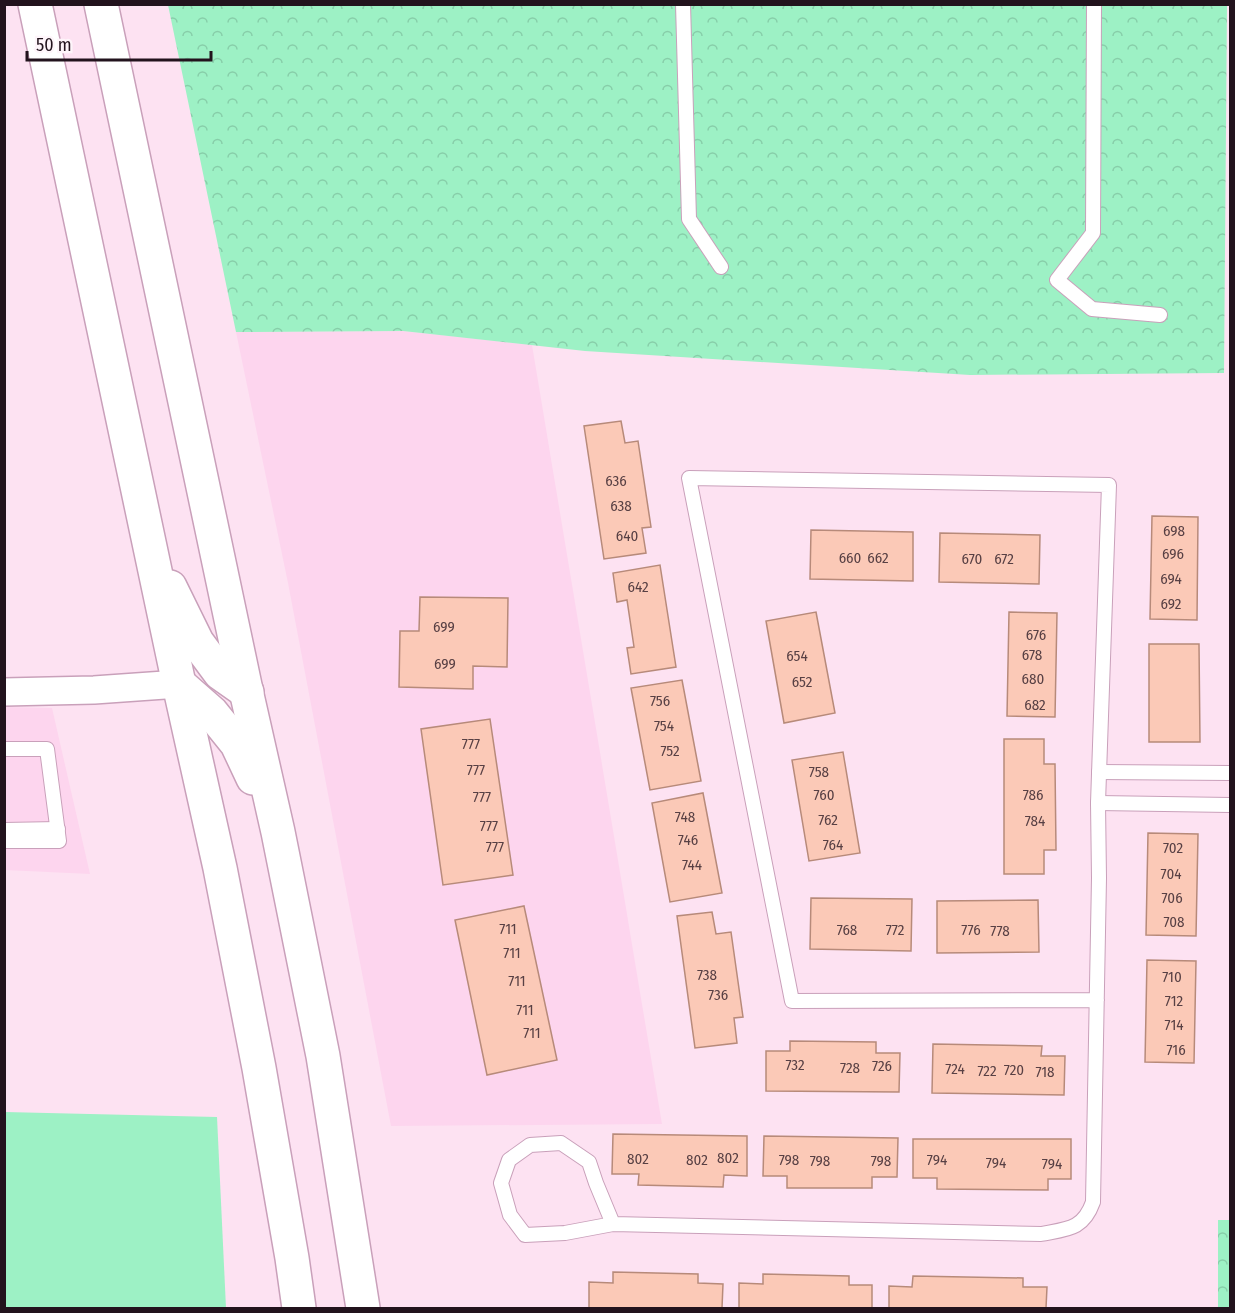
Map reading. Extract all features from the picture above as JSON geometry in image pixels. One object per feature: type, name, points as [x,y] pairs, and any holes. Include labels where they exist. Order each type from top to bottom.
[{"type":"highway","points":[[34,4],[220,868],[255,1044],[299,1308]]},
{"type":"highway","points":[[101,4],[278,832],[323,1056],[363,1308]]},
{"type":"highway","points":[[149,545],[197,642],[220,673],[247,692]]},
{"type":"highway","points":[[179,684],[212,712],[237,744],[278,832]]},
{"type":"street","points":[[4,692],[94,690],[179,684]]},
{"type":"lane","points":[[683,4],[689,219],[721,267]]},
{"type":"lane","points":[[1094,4],[1093,233],[1057,280],[1092,309],[1160,315]]},
{"type":"lane","points":[[614,1224],[589,1162],[561,1143],[530,1145],[509,1160],[501,1183],[510,1215],[525,1235],[564,1233],[614,1224],[1041,1234],[1072,1228],[1089,1215],[1093,1202],[1097,1000],[1098,803],[1109,485],[689,478],[792,1001],[1097,1000]]},
{"type":"lane","points":[[4,749],[47,749],[60,841],[4,841]]},
{"type":"lane","points":[[1099,772],[1230,773]]},
{"type":"lane","points":[[1098,803],[1230,805]]},
{"type":"lane","points":[[4,830],[58,829]]},
{"type":"shaded area","points":[[403,331],[532,345],[662,1124],[391,1126],[288,583],[236,332]]},
{"type":"shaded area","points":[[4,707],[52,708],[90,874],[5,870]]},
{"type":"green space","points":[[168,5],[1227,5],[1224,373],[970,375],[585,351],[403,331],[236,332]]},
{"type":"green space","points":[[5,1112],[217,1117],[226,1308],[5,1308]]},
{"type":"green space","points":[[1218,1220],[1230,1220],[1230,1308],[1218,1308]]},
{"type":"building","points":[[621,421],[625,443],[638,441],[651,527],[642,528],[646,553],[604,559],[584,426]]},
{"type":"building","points":[[1152,516],[1198,517],[1197,620],[1150,619]]},
{"type":"building","points":[[811,530],[913,532],[913,581],[810,579]]},
{"type":"building","points":[[940,533],[1040,535],[1039,584],[939,582]]},
{"type":"building","points":[[660,565],[676,667],[631,674],[627,648],[634,647],[627,600],[617,602],[613,573]]},
{"type":"building","points":[[420,597],[508,598],[507,667],[473,666],[473,689],[399,687],[400,631],[419,631]]},
{"type":"building","points":[[816,612],[835,713],[784,723],[766,621]]},
{"type":"building","points":[[1009,612],[1057,613],[1055,717],[1007,716]]},
{"type":"building","points":[[1149,644],[1199,644],[1200,742],[1149,742]]},
{"type":"building","points":[[682,680],[701,781],[650,790],[631,688]]},
{"type":"building","points":[[490,719],[513,875],[443,885],[421,729]]},
{"type":"building","points":[[1004,739],[1044,739],[1044,764],[1055,764],[1056,850],[1044,850],[1044,874],[1004,874]]},
{"type":"building","points":[[843,752],[860,853],[809,861],[792,760]]},
{"type":"building","points":[[703,793],[722,893],[670,902],[652,803]]},
{"type":"building","points":[[1148,833],[1198,834],[1196,936],[1146,935]]},
{"type":"building","points":[[811,898],[912,899],[911,951],[810,949]]},
{"type":"building","points":[[1038,900],[1039,952],[937,953],[937,901]]},
{"type":"building","points":[[524,906],[557,1060],[487,1075],[455,920]]},
{"type":"building","points":[[712,912],[716,934],[731,932],[743,1017],[734,1018],[737,1043],[695,1048],[677,916]]},
{"type":"building","points":[[1147,960],[1196,961],[1194,1063],[1145,1062]]},
{"type":"building","points":[[790,1041],[876,1042],[876,1053],[900,1053],[899,1092],[766,1091],[766,1051],[790,1051]]},
{"type":"building","points":[[933,1044],[1042,1046],[1041,1056],[1065,1056],[1064,1095],[932,1093]]},
{"type":"building","points":[[613,1134],[747,1136],[747,1176],[724,1175],[723,1187],[638,1185],[639,1174],[612,1174]]},
{"type":"building","points":[[764,1136],[898,1138],[897,1177],[872,1177],[872,1188],[787,1188],[787,1176],[763,1176]]},
{"type":"building","points":[[913,1139],[1071,1139],[1071,1179],[1048,1179],[1048,1190],[937,1189],[937,1178],[913,1178]]},
{"type":"building","points":[[613,1272],[698,1274],[698,1283],[723,1284],[722,1308],[589,1308],[589,1282],[613,1283]]},
{"type":"building","points":[[763,1274],[849,1276],[849,1285],[872,1285],[872,1308],[739,1308],[739,1283],[763,1284]]},
{"type":"building","points":[[913,1276],[1023,1278],[1023,1287],[1047,1287],[1046,1308],[889,1308],[889,1286],[912,1287]]}]
